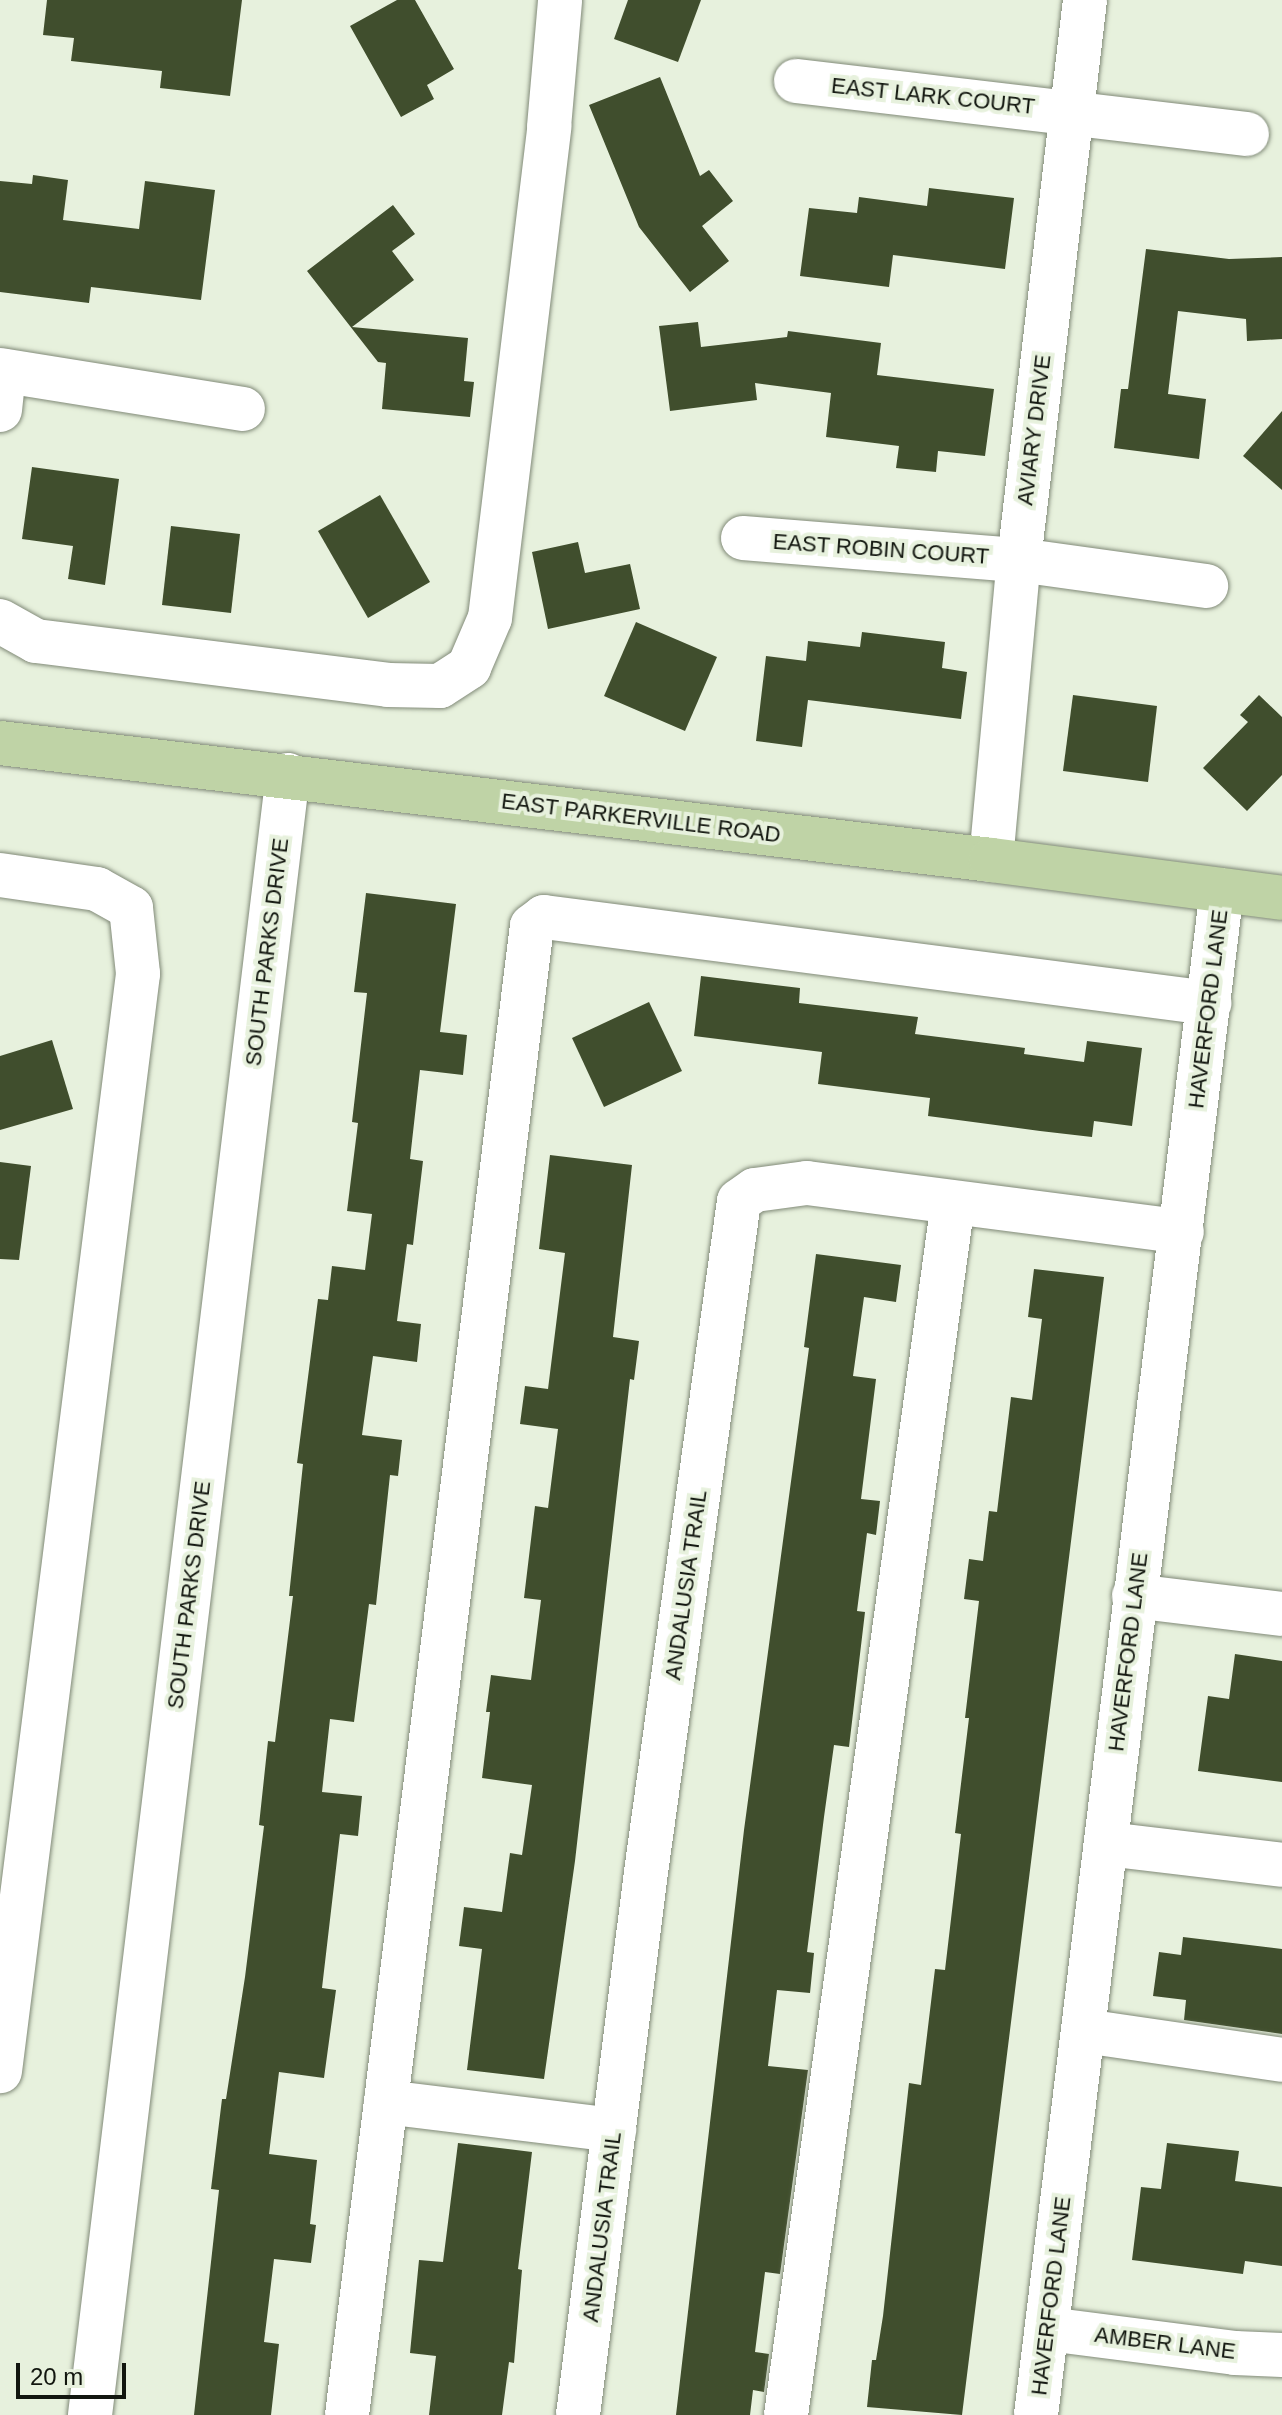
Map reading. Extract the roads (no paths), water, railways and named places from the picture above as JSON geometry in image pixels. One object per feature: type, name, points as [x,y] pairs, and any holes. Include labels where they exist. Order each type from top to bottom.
[{"type":"main road","name":"EAST PARKERVILLE ROAD","points":[[0,743],[288,775],[1282,898]]},
{"type":"street","points":[[0,621],[36,641],[388,685],[440,686],[469,667],[490,618],[549,127],[560,0]]},
{"type":"street","name":"AVIARY DRIVE","points":[[991,860],[1019,560],[1085,0]]},
{"type":"street","name":"EAST LARK COURT","points":[[796,81],[1247,134]]},
{"type":"street","points":[[1,384],[243,409]]},
{"type":"street","name":"EAST ROBIN COURT","points":[[743,538],[1019,560],[1206,586]]},
{"type":"street","name":"SOUTH PARKS DRIVE","points":[[90,2415],[288,775]]},
{"type":"street","points":[[0,875],[97,889],[131,908],[138,974],[0,2071]]},
{"type":"street","name":"HAVERFORD LANE","points":[[1036,2415],[1222,890]]},
{"type":"street","points":[[347,2415],[532,926],[544,917],[1209,1003]]},
{"type":"street","name":"ANDALUSIA TRAIL","points":[[578,2415],[739,1201],[755,1190],[807,1183],[1182,1232]]},
{"type":"street","points":[[786,2415],[953,1202]]},
{"type":"street","points":[[1134,1596],[1282,1614]]},
{"type":"street","points":[[1107,1844],[1282,1865]]},
{"type":"street","points":[[1084,2031],[1282,2060]]},
{"type":"street","points":[[386,2102],[614,2130]]},
{"type":"street","name":"AMBER LANE","points":[[1048,2329],[1235,2353],[1282,2355]]}]
